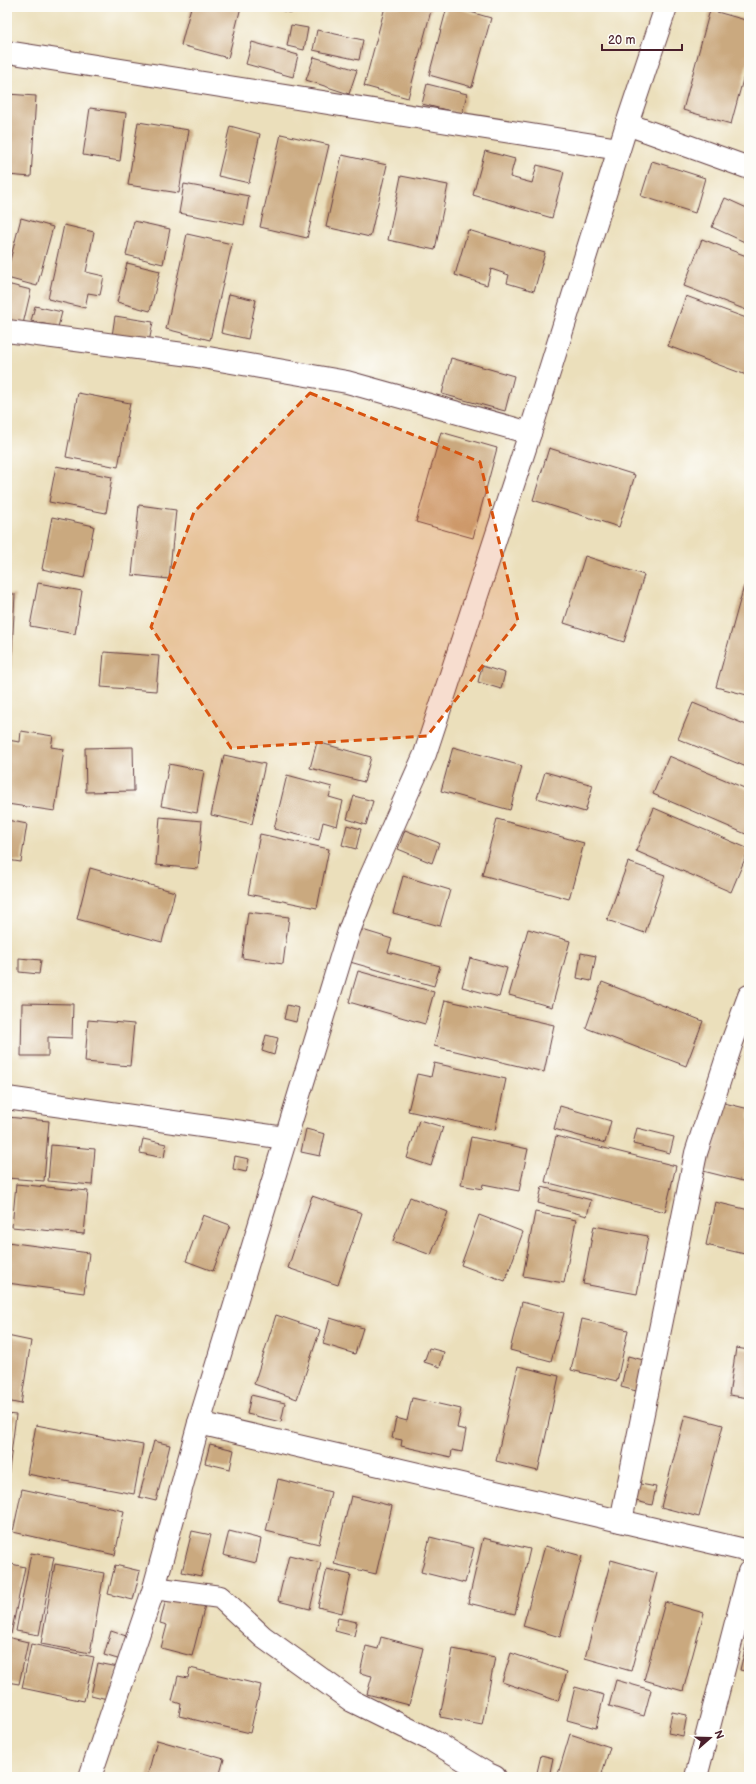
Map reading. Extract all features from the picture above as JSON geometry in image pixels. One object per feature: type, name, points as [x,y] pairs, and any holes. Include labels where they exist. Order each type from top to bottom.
[{"type":"street","points":[[90,1777],[154,1588],[200,1423],[285,1138],[349,931],[369,880],[424,754],[530,433],[619,149],[666,7]]},
{"type":"street","points":[[7,52],[619,149]]},
{"type":"street","points":[[627,124],[749,168]]},
{"type":"street","points":[[7,331],[191,355],[348,382],[530,433]]},
{"type":"street","points":[[621,1522],[696,1153],[730,1044],[749,996]]},
{"type":"street","points":[[7,1098],[285,1138]]},
{"type":"street","points":[[200,1423],[749,1551]]},
{"type":"street","points":[[696,1777],[749,1572]]},
{"type":"street","points":[[154,1588],[220,1597],[263,1637],[352,1701],[433,1741],[495,1777]]},
{"type":"highlighted area","points":[[310,393],[480,462],[518,621],[427,736],[231,748],[151,627],[194,512]]},
{"type":"building","points":[[191,7],[241,7],[228,58],[181,45]]},
{"type":"building","points":[[267,7],[293,7],[292,13]]},
{"type":"building","points":[[385,7],[432,7],[408,98],[364,86]]},
{"type":"building","points":[[447,7],[453,7],[491,18],[472,87],[429,75]]},
{"type":"building","points":[[710,10],[749,21],[749,57],[731,124],[683,110]]},
{"type":"building","points":[[291,25],[308,28],[304,50],[287,46]]},
{"type":"building","points":[[317,30],[363,40],[359,60],[313,50]]},
{"type":"building","points":[[252,42],[298,55],[293,77],[246,64]]},
{"type":"building","points":[[314,57],[357,70],[349,94],[306,80]]},
{"type":"building","points":[[427,84],[467,94],[462,114],[422,104]]},
{"type":"building","points":[[7,94],[36,96],[31,177],[7,175]]},
{"type":"building","points":[[90,108],[126,113],[120,161],[83,155]]},
{"type":"building","points":[[138,122],[189,130],[179,193],[128,185]]},
{"type":"building","points":[[230,126],[260,134],[249,183],[218,176]]},
{"type":"building","points":[[281,134],[329,145],[307,238],[260,227]]},
{"type":"building","points":[[485,151],[515,159],[510,177],[532,183],[537,165],[564,172],[552,218],[473,195]]},
{"type":"building","points":[[342,155],[387,165],[370,237],[326,227]]},
{"type":"building","points":[[652,161],[705,178],[695,213],[641,196]]},
{"type":"building","points":[[401,176],[448,185],[435,250],[388,240]]},
{"type":"building","points":[[184,184],[249,196],[244,225],[179,213]]},
{"type":"building","points":[[725,198],[749,209],[749,244],[712,227]]},
{"type":"building","points":[[21,218],[53,227],[37,286],[7,278],[7,272]]},
{"type":"building","points":[[134,221],[170,229],[163,264],[126,255]]},
{"type":"building","points":[[64,225],[94,232],[86,272],[104,276],[100,295],[88,293],[85,308],[48,299]]},
{"type":"building","points":[[468,230],[545,253],[534,291],[507,283],[509,275],[491,269],[487,285],[455,275]]},
{"type":"building","points":[[187,234],[232,244],[210,340],[166,329]]},
{"type":"building","points":[[702,239],[749,257],[749,311],[684,286]]},
{"type":"building","points":[[127,263],[160,271],[150,311],[117,302]]},
{"type":"building","points":[[7,284],[31,290],[23,324],[7,320]]},
{"type":"building","points":[[229,294],[256,300],[248,339],[221,333]]},
{"type":"building","points":[[686,296],[749,319],[749,376],[668,346]]},
{"type":"building","points":[[35,306],[62,312],[58,327],[31,321]]},
{"type":"building","points":[[115,316],[153,322],[149,342],[112,336]]},
{"type":"building","points":[[451,358],[514,376],[505,411],[442,394]]},
{"type":"building","points":[[78,393],[130,403],[118,467],[66,457]]},
{"type":"building","points":[[441,432],[497,448],[473,538],[416,522]]},
{"type":"building","points":[[549,448],[635,475],[619,527],[533,500]]},
{"type":"building","points":[[56,466],[112,477],[106,513],[49,502]]},
{"type":"building","points":[[139,505],[176,510],[169,579],[132,575]]},
{"type":"building","points":[[52,517],[94,526],[84,578],[42,569]]},
{"type":"building","points":[[585,556],[644,575],[624,642],[564,623]]},
{"type":"building","points":[[38,583],[82,591],[75,634],[30,626]]},
{"type":"building","points":[[744,586],[749,587],[749,688],[747,695],[716,687]]},
{"type":"building","points":[[7,594],[15,594],[11,671],[7,671]]},
{"type":"building","points":[[104,652],[159,656],[156,691],[101,687]]},
{"type":"building","points":[[482,666],[505,673],[501,689],[478,682]]},
{"type":"building","points":[[693,703],[749,726],[749,768],[678,739]]},
{"type":"building","points":[[21,731],[53,736],[51,747],[64,749],[55,811],[7,804],[7,740],[20,742]]},
{"type":"building","points":[[317,742],[371,757],[364,782],[310,768]]},
{"type":"building","points":[[133,747],[134,791],[86,792],[85,748]]},
{"type":"building","points":[[453,747],[522,766],[510,810],[441,791]]},
{"type":"building","points":[[224,755],[265,764],[252,824],[211,815]]},
{"type":"building","points":[[669,756],[749,790],[748,835],[653,794]]},
{"type":"building","points":[[169,764],[204,771],[197,813],[161,806]]},
{"type":"building","points":[[545,772],[593,785],[585,812],[537,798]]},
{"type":"building","points":[[287,775],[332,787],[329,797],[343,801],[337,826],[323,822],[319,840],[274,829]]},
{"type":"building","points":[[354,796],[373,801],[366,825],[347,819]]},
{"type":"building","points":[[654,808],[749,849],[731,892],[636,851]]},
{"type":"building","points":[[160,817],[202,821],[198,869],[156,865]]},
{"type":"building","points":[[497,819],[584,843],[569,899],[482,875]]},
{"type":"building","points":[[7,820],[27,824],[21,862],[7,860]]},
{"type":"building","points":[[347,825],[361,829],[356,849],[342,845]]},
{"type":"building","points":[[405,830],[439,843],[432,863],[398,849]]},
{"type":"building","points":[[260,834],[329,849],[317,908],[248,894]]},
{"type":"building","points":[[628,862],[665,875],[645,933],[607,920]]},
{"type":"building","points":[[90,868],[175,892],[162,942],[77,919]]},
{"type":"building","points":[[403,876],[450,890],[440,926],[393,913]]},
{"type":"building","points":[[248,912],[289,917],[283,964],[242,958]]},
{"type":"building","points":[[359,929],[392,939],[388,952],[440,966],[434,986],[350,962]]},
{"type":"building","points":[[528,929],[570,941],[552,1007],[509,995]]},
{"type":"building","points":[[581,953],[596,956],[591,981],[577,978]]},
{"type":"building","points":[[19,958],[41,960],[39,974],[19,972]]},
{"type":"building","points":[[470,958],[507,968],[499,997],[462,987]]},
{"type":"building","points":[[358,971],[434,992],[425,1024],[349,1002]]},
{"type":"building","points":[[602,982],[703,1021],[686,1066],[586,1028]]},
{"type":"building","points":[[445,1000],[554,1025],[544,1072],[434,1046]]},
{"type":"building","points":[[22,1003],[73,1004],[72,1038],[48,1037],[48,1056],[21,1056]]},
{"type":"building","points":[[287,1005],[299,1008],[296,1022],[284,1019]]},
{"type":"building","points":[[88,1020],[134,1024],[130,1066],[85,1062]]},
{"type":"building","points":[[266,1035],[278,1038],[274,1055],[262,1051]]},
{"type":"building","points":[[434,1063],[506,1079],[495,1130],[408,1111],[417,1074],[431,1077]]},
{"type":"building","points":[[720,1102],[749,1109],[749,1155],[743,1181],[703,1171]]},
{"type":"building","points":[[560,1106],[611,1121],[605,1143],[554,1129]]},
{"type":"building","points":[[7,1117],[49,1121],[44,1181],[7,1178]]},
{"type":"building","points":[[419,1120],[443,1127],[431,1166],[407,1158]]},
{"type":"building","points":[[637,1128],[674,1137],[670,1153],[633,1144]]},
{"type":"building","points":[[306,1129],[325,1134],[320,1156],[301,1152]]},
{"type":"building","points":[[556,1136],[676,1166],[665,1212],[545,1182]]},
{"type":"building","points":[[471,1137],[528,1149],[519,1191],[483,1184],[482,1189],[461,1185]]},
{"type":"building","points":[[143,1139],[166,1144],[164,1158],[140,1153]]},
{"type":"building","points":[[51,1145],[95,1149],[92,1185],[48,1181]]},
{"type":"building","points":[[235,1156],[249,1159],[246,1172],[233,1169]]},
{"type":"building","points":[[16,1184],[88,1191],[84,1234],[12,1227]]},
{"type":"building","points":[[542,1187],[591,1200],[587,1216],[538,1203]]},
{"type":"building","points":[[312,1196],[362,1213],[338,1285],[288,1268]]},
{"type":"building","points":[[410,1197],[448,1212],[431,1255],[393,1241]]},
{"type":"building","points":[[715,1202],[749,1210],[749,1255],[706,1245]]},
{"type":"building","points":[[535,1212],[576,1220],[564,1283],[523,1276]]},
{"type":"building","points":[[203,1215],[230,1225],[213,1271],[186,1261]]},
{"type":"building","points":[[479,1215],[523,1232],[505,1281],[461,1265]]},
{"type":"building","points":[[594,1226],[648,1236],[637,1294],[583,1284]]},
{"type":"building","points":[[7,1242],[89,1253],[84,1293],[7,1283]]},
{"type":"building","points":[[522,1302],[564,1313],[551,1361],[510,1350]]},
{"type":"building","points":[[276,1315],[320,1330],[297,1399],[254,1384]]},
{"type":"building","points":[[330,1318],[363,1328],[355,1354],[323,1344]]},
{"type":"building","points":[[582,1319],[628,1330],[617,1381],[571,1370]]},
{"type":"building","points":[[7,1336],[31,1341],[21,1404],[7,1401]]},
{"type":"building","points":[[429,1348],[444,1352],[440,1367],[424,1362]]},
{"type":"building","points":[[736,1348],[749,1350],[749,1398],[729,1395]]},
{"type":"building","points":[[628,1356],[647,1361],[640,1392],[621,1387]]},
{"type":"building","points":[[518,1366],[559,1376],[538,1471],[496,1461]]},
{"type":"building","points":[[251,1395],[285,1403],[281,1422],[247,1414]]},
{"type":"building","points":[[412,1398],[461,1409],[457,1428],[466,1430],[462,1452],[452,1450],[451,1457],[401,1446],[402,1440],[392,1438],[396,1418],[407,1421]]},
{"type":"building","points":[[7,1414],[16,1415],[8,1478],[7,1478]]},
{"type":"building","points":[[685,1415],[723,1425],[699,1517],[661,1507]]},
{"type":"building","points":[[36,1425],[143,1445],[134,1494],[27,1474]]},
{"type":"building","points":[[154,1441],[170,1445],[156,1501],[139,1497]]},
{"type":"building","points":[[210,1444],[234,1450],[230,1469],[205,1463]]},
{"type":"building","points":[[278,1479],[331,1492],[319,1544],[266,1531]]},
{"type":"building","points":[[635,1483],[656,1487],[652,1505],[632,1500]]},
{"type":"building","points":[[22,1489],[124,1511],[115,1555],[13,1532]]},
{"type":"building","points":[[351,1496],[392,1506],[376,1574],[334,1564]]},
{"type":"building","points":[[192,1531],[211,1535],[201,1576],[182,1572]]},
{"type":"building","points":[[229,1531],[261,1539],[256,1563],[223,1555]]},
{"type":"building","points":[[430,1537],[474,1548],[465,1583],[421,1572]]},
{"type":"building","points":[[483,1538],[530,1549],[515,1614],[468,1603]]},
{"type":"building","points":[[545,1546],[582,1556],[560,1637],[523,1626]]},
{"type":"building","points":[[31,1553],[54,1557],[39,1635],[16,1631]]},
{"type":"building","points":[[289,1555],[321,1563],[310,1609],[278,1601]]},
{"type":"building","points":[[611,1560],[657,1573],[631,1671],[585,1658]]},
{"type":"building","points":[[7,1563],[25,1567],[11,1634],[7,1633]]},
{"type":"building","points":[[55,1564],[104,1573],[90,1653],[41,1644]]},
{"type":"building","points":[[115,1565],[140,1571],[133,1600],[108,1594]]},
{"type":"building","points":[[327,1569],[351,1575],[342,1613],[318,1607]]},
{"type":"building","points":[[167,1595],[205,1605],[192,1656],[161,1648],[167,1625],[160,1623]]},
{"type":"building","points":[[665,1602],[704,1613],[683,1691],[644,1680]]},
{"type":"building","points":[[338,1618],[357,1622],[354,1636],[335,1631]]},
{"type":"building","points":[[111,1631],[129,1637],[121,1660],[104,1655]]},
{"type":"building","points":[[7,1637],[28,1642],[19,1684],[7,1682]]},
{"type":"building","points":[[381,1637],[423,1648],[409,1705],[367,1694],[372,1676],[360,1673],[366,1646],[378,1649]]},
{"type":"building","points":[[749,1637],[749,1672],[740,1670]]},
{"type":"building","points":[[31,1644],[94,1657],[84,1701],[22,1688]]},
{"type":"building","points":[[453,1649],[495,1657],[482,1725],[440,1717]]},
{"type":"building","points":[[511,1653],[567,1672],[558,1701],[502,1682]]},
{"type":"building","points":[[98,1663],[118,1667],[111,1700],[91,1695]]},
{"type":"building","points":[[190,1668],[261,1685],[250,1733],[179,1716],[181,1704],[172,1701],[178,1676],[188,1678]]},
{"type":"building","points":[[616,1680],[651,1690],[644,1716],[609,1706]]},
{"type":"building","points":[[575,1687],[604,1695],[596,1728],[567,1720]]},
{"type":"building","points":[[672,1712],[687,1715],[683,1736],[668,1733]]},
{"type":"building","points":[[570,1734],[610,1747],[601,1777],[569,1777],[558,1774]]},
{"type":"building","points":[[157,1740],[224,1759],[219,1777],[147,1777]]},
{"type":"building","points":[[541,1755],[553,1758],[549,1777],[536,1777]]}]
